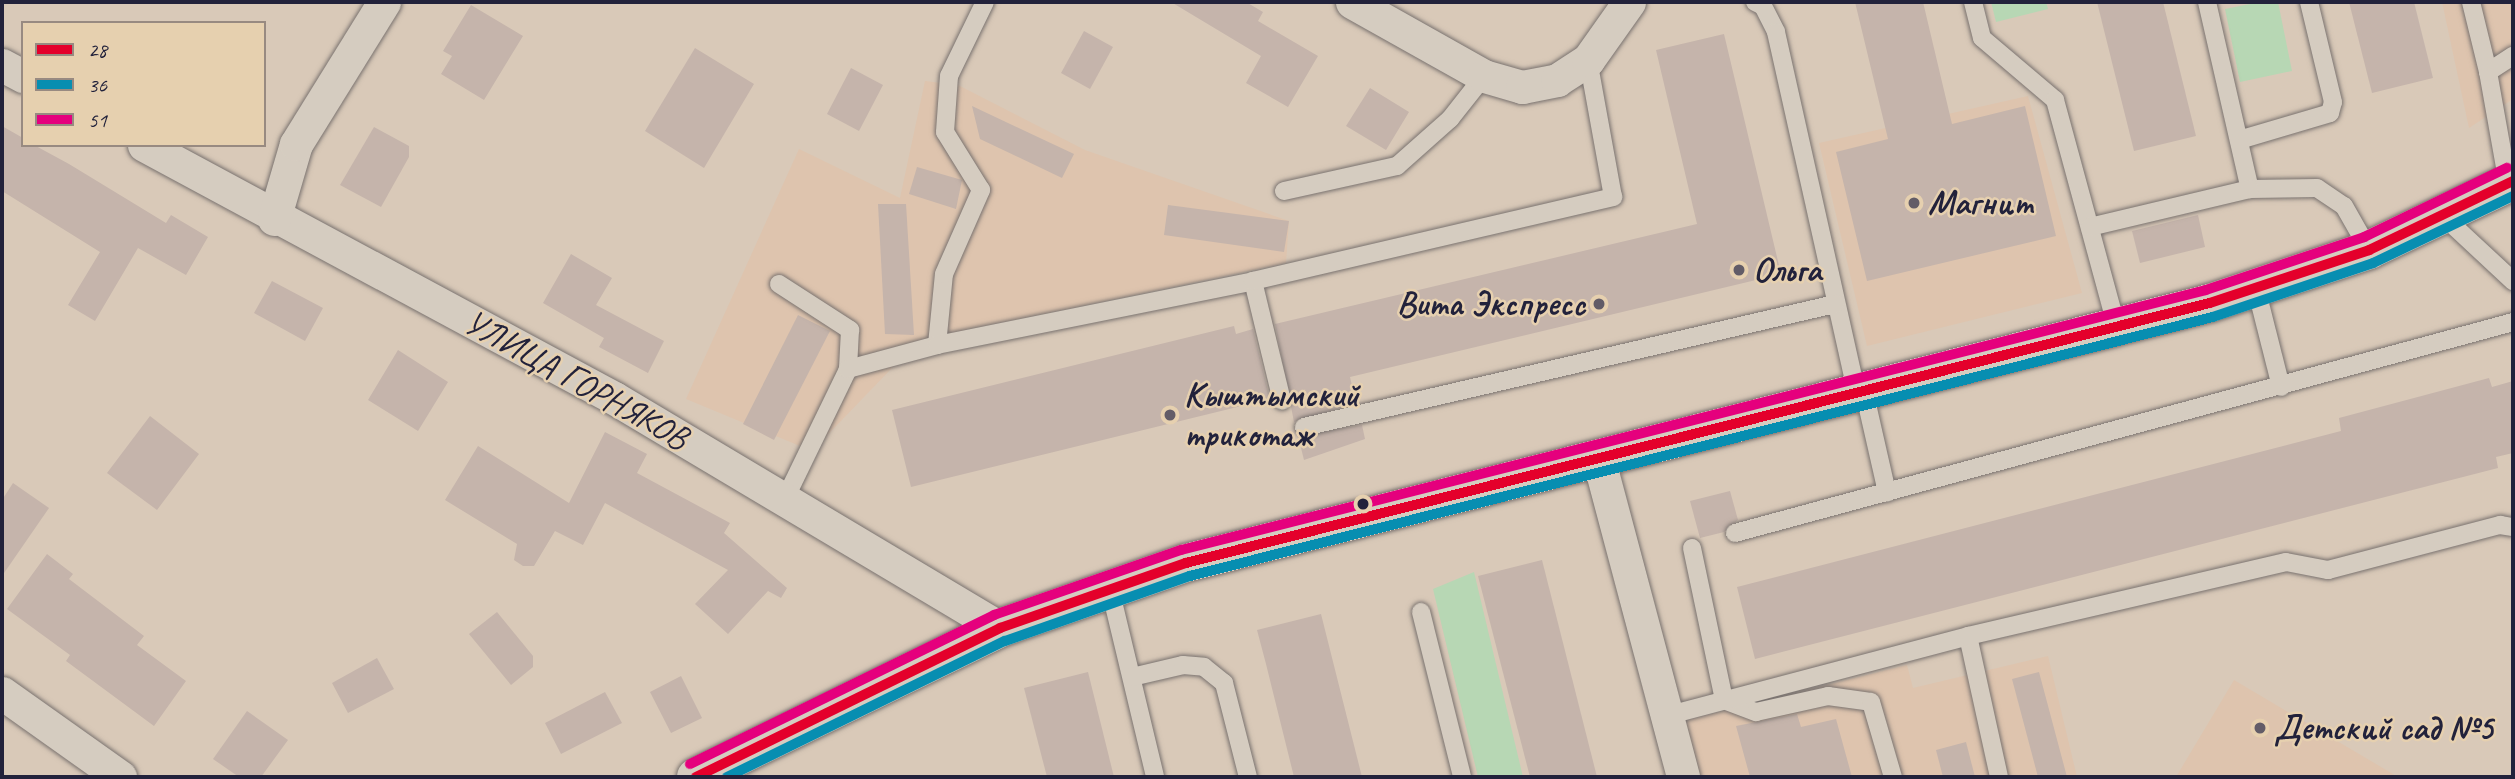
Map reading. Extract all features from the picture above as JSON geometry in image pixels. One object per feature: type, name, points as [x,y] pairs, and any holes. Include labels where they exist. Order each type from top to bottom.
[{"type":"street","points":[[274,219],[296,144],[384,2]]},
{"type":"street","points":[[1352,2],[1484,76],[1522,87],[1557,80],[1588,60],[1629,2]]},
{"type":"street","points":[[2,65],[21,75]]},
{"type":"street","name":"УЛИЦА ГОРНЯКОВ","points":[[148,147],[274,219],[614,398],[1000,628]]},
{"type":"street","points":[[696,777],[1000,628],[1110,589],[1211,556],[2117,328],[2256,288],[2369,250],[2510,182]]},
{"type":"street","points":[[1598,457],[1683,777]]},
{"type":"street","points":[[2,693],[120,777]]},
{"type":"lane","points":[[937,345],[944,274],[981,190],[945,132],[949,76],[985,2]]},
{"type":"lane","points":[[1755,2],[1763,6],[1776,32],[1835,304],[1887,492]]},
{"type":"lane","points":[[1973,2],[1982,38],[2055,100],[2117,328]]},
{"type":"lane","points":[[2207,2],[2250,189]]},
{"type":"lane","points":[[2239,140],[2330,113],[2333,102],[2309,2]]},
{"type":"lane","points":[[2471,2],[2510,182]]},
{"type":"lane","points":[[2488,72],[2513,56]]},
{"type":"lane","points":[[848,369],[937,345],[1253,281],[1613,197],[1588,60]]},
{"type":"lane","points":[[1284,191],[1397,166],[1450,119],[1484,76]]},
{"type":"lane","points":[[2090,227],[2250,189],[2317,188],[2344,206],[2369,250]]},
{"type":"lane","points":[[2443,216],[2513,281]]},
{"type":"lane","points":[[1253,281],[1282,401]]},
{"type":"lane","points":[[779,284],[850,330],[848,369],[785,499]]},
{"type":"lane","points":[[2256,288],[2281,387]]},
{"type":"lane","points":[[1304,427],[1835,304]]},
{"type":"lane","points":[[1735,533],[2513,322]]},
{"type":"lane","points":[[1666,716],[1968,636],[2286,562],[2328,570],[2500,525],[2513,527]]},
{"type":"lane","points":[[1692,548],[1724,701]]},
{"type":"lane","points":[[1110,589],[1156,777]]},
{"type":"lane","points":[[1421,612],[1462,777]]},
{"type":"lane","points":[[1968,636],[1999,777]]},
{"type":"lane","points":[[1132,677],[1183,665],[1204,667],[1224,683],[1248,777]]},
{"type":"lane","points":[[1724,701],[1756,712],[1828,696],[1871,702],[1892,777]]},
{"type":"shaded area","points":[[2442,2],[2513,2],[2513,99],[2469,128]]},
{"type":"shaded area","points":[[925,81],[958,85],[1085,150],[1289,221],[1286,263],[918,341],[812,451],[686,399],[799,149],[900,198]]},
{"type":"shaded area","points":[[2028,96],[2082,293],[1867,346],[1819,143]]},
{"type":"shaded area","points":[[2048,656],[2077,777],[1700,777],[1683,721],[1907,665],[1913,688]]},
{"type":"shaded area","name":"Детский сад №5","points":[[2234,680],[2398,777],[2176,777]]},
{"type":"green space","points":[[1991,2],[2046,2],[2048,9],[1996,22]]},
{"type":"green space","points":[[2260,2],[2278,2],[2292,71],[2240,82],[2225,9]]},
{"type":"green space","points":[[1474,572],[1523,777],[1478,777],[1433,589]]},
{"type":"building","points":[[1171,2],[1246,2],[1263,12],[1258,21],[1318,56],[1288,107],[1246,83],[1261,56]]},
{"type":"building","points":[[1855,2],[1923,2],[1952,124],[2025,106],[2056,236],[1867,281],[1836,152],[1888,139]]},
{"type":"building","points":[[2097,2],[2163,2],[2196,136],[2134,151]]},
{"type":"building","points":[[2349,2],[2414,2],[2433,78],[2372,93]]},
{"type":"building","points":[[471,5],[523,36],[484,100],[441,74],[452,56],[443,51]]},
{"type":"building","points":[[1084,31],[1113,47],[1090,89],[1061,73]]},
{"type":"building","points":[[1724,34],[1781,274],[1350,377],[1356,403],[1294,422],[1275,324],[1697,224],[1656,50]]},
{"type":"building","points":[[695,48],[754,84],[704,168],[645,131]]},
{"type":"building","points":[[851,68],[883,85],[859,131],[827,114]]},
{"type":"building","points":[[1370,88],[1409,112],[1386,150],[1346,126]]},
{"type":"building","points":[[972,106],[1074,154],[1062,178],[980,139]]},
{"type":"building","points":[[2,126],[21,137],[21,147],[38,147],[166,223],[171,215],[208,237],[186,275],[138,248],[95,321],[68,305],[100,252],[2,191]]},
{"type":"building","points":[[374,127],[409,146],[409,157],[381,207],[340,185]]},
{"type":"building","points":[[917,167],[962,180],[956,209],[909,194]]},
{"type":"building","points":[[878,204],[906,204],[914,335],[885,334]]},
{"type":"building","points":[[1168,205],[1289,221],[1284,252],[1164,235]]},
{"type":"building","points":[[2198,215],[2205,247],[2140,263],[2132,231]]},
{"type":"building","points":[[571,254],[612,278],[596,305],[664,341],[648,373],[599,347],[604,338],[543,303]]},
{"type":"building","points":[[272,281],[323,308],[305,341],[254,313]]},
{"type":"building","points":[[798,315],[830,331],[774,440],[743,424]]},
{"type":"building","points":[[1234,326],[1236,334],[1253,329],[1270,399],[911,487],[892,410]]},
{"type":"building","points":[[398,350],[448,382],[418,431],[368,400]]},
{"type":"building","points":[[2489,378],[2492,387],[2513,381],[2513,453],[2496,457],[2498,468],[1755,659],[1737,587],[2341,431],[2339,418]]},
{"type":"building","points":[[150,416],[199,454],[157,510],[107,473]]},
{"type":"building","points":[[1362,425],[1365,439],[1304,460],[1298,436]]},
{"type":"building","points":[[605,432],[647,454],[637,473],[730,523],[724,533],[787,588],[781,598],[768,591],[728,634],[695,604],[728,570],[605,503],[583,545],[555,531],[534,566],[523,566],[514,560],[517,544],[445,500],[478,446],[569,503]]},
{"type":"building","points":[[13,483],[49,508],[2,576],[2,500]]},
{"type":"building","points":[[1730,491],[1738,520],[1724,532],[1700,538],[1690,501]]},
{"type":"building","points":[[47,554],[73,574],[69,579],[144,636],[137,645],[186,681],[154,726],[66,661],[70,655],[7,609]]},
{"type":"building","points":[[1542,560],[1597,777],[1530,777],[1478,576]]},
{"type":"building","points":[[497,612],[533,656],[533,667],[511,685],[469,634]]},
{"type":"building","points":[[1321,614],[1362,777],[1294,777],[1257,630]]},
{"type":"building","points":[[377,658],[394,689],[348,713],[332,683]]},
{"type":"building","points":[[1088,672],[1114,777],[1047,777],[1024,688]]},
{"type":"building","points":[[2039,672],[2067,777],[2038,777],[2012,679]]},
{"type":"building","points":[[681,676],[702,718],[671,733],[650,692]]},
{"type":"building","points":[[605,692],[622,723],[561,754],[545,723]]},
{"type":"building","points":[[247,711],[288,740],[261,777],[239,777],[213,759]]},
{"type":"building","points":[[1797,714],[1801,727],[1836,719],[1852,777],[1750,777],[1736,726]]},
{"type":"building","points":[[1966,742],[1975,777],[1943,777],[1936,750]]},
{"type":"transit line","name":"51","points":[[690,764],[994,615],[1181,550],[2206,290],[2364,237],[2507,168]]},
{"type":"transit line","name":"28","points":[[696,777],[1000,628],[1186,563],[2210,303],[2369,250],[2513,181]]},
{"type":"transit line","name":"36","points":[[727,777],[1005,641],[1190,576],[2213,317],[2373,263],[2513,196]]},
{"type":"place","name":"Магнит","points":[[1914,203]]},
{"type":"place","name":"Ольга","points":[[1739,270]]},
{"type":"place","name":"Вита Экспресс","points":[[1599,304]]},
{"type":"place","name":"Кыштымский трикотаж","points":[[1170,415]]},
{"type":"place","name":"Детский сад №5","points":[[2260,728]]}]
